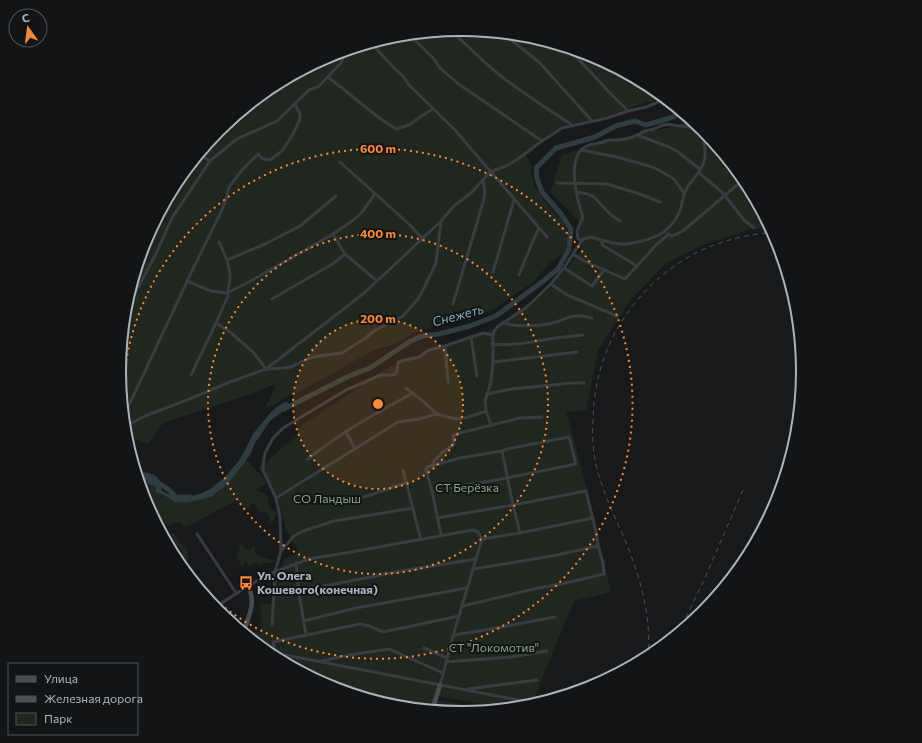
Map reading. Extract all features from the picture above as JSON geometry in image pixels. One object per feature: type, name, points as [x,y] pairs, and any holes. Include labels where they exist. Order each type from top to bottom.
[{"type":"street","points":[[457,36],[500,75],[572,125]]},
{"type":"street","points":[[414,39],[434,59],[440,68],[457,83],[542,141]]},
{"type":"street","points":[[511,40],[539,62],[592,121]]},
{"type":"street","points":[[375,47],[433,110],[455,130],[547,237]]},
{"type":"street","points":[[576,57],[628,111]]},
{"type":"street","points":[[136,290],[156,254],[172,218],[210,161],[237,139],[277,121],[309,90],[318,87],[341,63],[343,58]]},
{"type":"street","points":[[328,77],[378,117],[396,129],[409,125],[433,110]]},
{"type":"street","points":[[130,424],[145,416],[266,368],[336,315],[377,281],[441,221],[455,205],[472,192],[490,172],[506,166],[518,159],[562,128],[607,118],[646,107],[659,101]]},
{"type":"street","points":[[127,409],[221,212],[229,187],[242,170],[258,154],[263,159],[270,160],[282,151],[293,134],[300,119],[300,114],[295,104]]},
{"type":"street","points":[[582,240],[578,239],[577,231],[583,217],[579,207],[574,183],[574,166],[581,150],[587,146],[637,135],[644,131],[663,125],[690,126]]},
{"type":"street","points":[[637,135],[678,152],[722,192],[744,220],[754,228]]},
{"type":"street","points":[[573,254],[584,261],[624,279],[657,244],[680,212],[684,193],[689,184],[700,172],[706,154],[704,140]]},
{"type":"street","points":[[581,150],[617,157],[657,169],[674,179],[684,193]]},
{"type":"street","points":[[203,157],[210,161]]},
{"type":"street","points":[[340,162],[410,225],[422,238]]},
{"type":"street","points":[[453,304],[484,199],[483,180]]},
{"type":"street","points":[[557,183],[607,184],[638,193],[660,202]]},
{"type":"street","points":[[491,425],[486,411],[485,401],[491,382],[493,335],[497,327],[527,307],[551,284],[564,268],[582,240],[590,237],[602,241],[629,244],[666,233],[672,236],[683,231],[739,183]]},
{"type":"street","points":[[576,192],[593,196],[611,215],[620,221]]},
{"type":"street","points":[[187,281],[211,291],[227,293],[333,234],[362,212],[375,194]]},
{"type":"street","points":[[227,260],[265,244],[300,226],[336,196]]},
{"type":"street","points":[[492,272],[514,200]]},
{"type":"street","points":[[266,368],[291,367],[306,359],[342,353],[374,331],[404,316],[418,299],[436,264],[441,221]]},
{"type":"street","points":[[519,276],[539,228]]},
{"type":"street","points":[[333,234],[345,254],[377,281]]},
{"type":"street","points":[[602,241],[602,245],[637,266]]},
{"type":"street","points":[[191,375],[228,296],[227,293],[230,277],[227,260],[219,242]]},
{"type":"street","points":[[272,299],[334,263],[345,254]]},
{"type":"street","points":[[564,268],[592,286],[604,270]]},
{"type":"street","points":[[551,284],[567,295],[617,316]]},
{"type":"street","points":[[503,322],[504,324],[534,326],[540,324],[550,324],[571,316],[592,318]]},
{"type":"street","points":[[216,323],[230,332],[253,352],[266,368]]},
{"type":"street","points":[[282,551],[280,517],[276,498],[263,470],[265,453],[273,438],[283,428],[346,390],[382,375],[394,375],[397,371],[398,363],[401,361],[419,357],[428,350],[445,346],[483,332],[493,335]]},
{"type":"street","points":[[492,344],[510,345],[583,335]]},
{"type":"street","points":[[471,337],[476,376]]},
{"type":"street","points":[[445,346],[448,382]]},
{"type":"street","points":[[493,362],[577,352]]},
{"type":"street","points":[[487,394],[512,389],[584,383]]},
{"type":"street","points":[[406,388],[437,414],[457,419],[486,411]]},
{"type":"street","points":[[308,459],[320,449],[376,413],[413,394]]},
{"type":"street","points":[[276,498],[398,422],[419,419],[437,414]]},
{"type":"street","points":[[431,466],[438,457],[454,444],[453,436],[456,434],[520,418],[542,417]]},
{"type":"street","points":[[346,432],[355,449]]},
{"type":"street","points":[[432,491],[576,464],[569,437],[460,458],[427,467],[426,470],[441,536]]},
{"type":"street","points":[[502,451],[520,533]]},
{"type":"street","points":[[403,470],[421,540]]},
{"type":"street","points":[[355,500],[406,483]]},
{"type":"street","points":[[437,518],[586,491],[603,563],[604,574],[463,606]]},
{"type":"street","points":[[272,626],[275,572],[282,551],[294,536],[303,531],[334,521],[413,508]]},
{"type":"street","points":[[482,539],[593,518]]},
{"type":"street","points":[[220,604],[248,586],[275,572],[309,559],[473,530],[478,532],[482,539],[434,706]]},
{"type":"street","points":[[197,534],[236,593]]},
{"type":"street","points":[[473,569],[552,556],[598,546]]},
{"type":"street","points":[[299,593],[324,586],[476,558]]},
{"type":"street","points":[[296,563],[306,635]]},
{"type":"street","points":[[245,628],[252,604],[252,596],[248,586]]},
{"type":"street","points":[[303,621],[356,608],[467,588]]},
{"type":"street","points":[[274,649],[274,642],[360,624],[383,632],[460,616]]},
{"type":"street","points":[[454,635],[555,617]]},
{"type":"street","points":[[424,648],[447,658]]},
{"type":"street","points":[[321,661],[389,649],[443,673]]},
{"type":"street","points":[[446,662],[547,651]]},
{"type":"street","points":[[281,654],[524,701]]},
{"type":"street","points":[[464,690],[538,680]]},
{"type":"shaded area","points":[[287,401],[289,408],[270,421],[255,443],[251,453],[243,465],[227,485],[213,496],[189,502],[175,502],[155,491],[156,488],[154,485],[150,485],[143,480],[141,472],[153,474],[160,481],[162,491],[173,496],[183,498],[202,493],[210,489],[224,478],[238,462],[253,434],[270,413]]},
{"type":"shaded area","points":[[436,700],[476,706],[461,707],[434,706]]},
{"type":"green space","points":[[461,36],[483,37],[526,42],[569,54],[629,81],[656,99],[603,117],[561,126],[526,155],[532,166],[531,172],[535,187],[550,209],[564,222],[568,234],[566,248],[563,254],[550,263],[533,282],[491,311],[415,332],[395,344],[377,349],[363,356],[297,393],[282,399],[275,405],[264,408],[274,391],[275,385],[273,385],[251,394],[163,423],[148,444],[132,437],[126,393],[126,350],[128,328],[143,264],[160,223],[182,185],[209,150],[240,119],[257,105],[293,81],[333,62],[374,47],[417,39]]},
{"type":"green space","points":[[685,122],[698,134],[727,167],[740,185],[764,228],[751,229],[705,244],[665,264],[628,303],[598,351],[586,410],[566,412],[591,505],[611,592],[574,601],[534,699],[491,705],[442,697],[435,694],[432,705],[396,701],[353,689],[313,672],[293,662],[257,638],[249,631],[262,633],[260,604],[272,604],[276,574],[284,570],[282,567],[284,559],[298,553],[285,528],[278,498],[259,468],[297,435],[298,428],[389,367],[496,328],[550,288],[581,251],[578,221],[550,192],[562,155],[618,138],[667,128]]},
{"type":"green space","points":[[247,460],[267,483],[256,490],[268,497],[270,508],[276,511],[277,514],[273,522],[270,522],[266,512],[258,512],[255,504],[252,503],[250,508],[247,508],[238,503],[237,500],[186,527],[179,522],[164,527],[143,480],[155,486],[158,493],[175,502],[192,501],[212,496],[220,491]]},
{"type":"green space","points":[[174,533],[179,543],[186,547],[188,557],[187,562],[179,553],[181,553],[181,549],[174,545],[168,535]]},
{"type":"green space","points":[[241,544],[248,550],[255,546],[255,553],[268,559],[276,560],[272,563],[264,563],[259,566],[255,563],[250,567],[246,561],[242,568],[236,554],[240,550],[239,545]]},
{"type":"waterway","name":"Снежеть","points":[[284,409],[349,376],[370,368],[409,342],[422,336],[439,334],[470,326],[496,316],[542,282],[558,269],[569,249],[571,229],[561,214],[542,192],[537,179],[536,168],[556,148],[595,137],[616,126],[634,121],[646,125],[677,115]]},
{"type":"waterway","name":"Снежеть","points":[[156,481],[176,497],[190,497]]},
{"type":"railway","points":[[649,649],[646,610],[639,579],[634,563],[604,491],[595,459],[593,420],[595,395],[600,370],[608,347],[619,325],[633,305],[669,270],[690,256],[709,247],[741,237],[766,233]]},
{"type":"railway","points":[[683,623],[704,580],[743,490]]},
{"type":"place","name":"Ул. Олега Кошевого(конечная)","points":[[246,583]]},
{"type":"park label","name":"СТ Берёзка","points":[[467,488]]},
{"type":"park label","name":"СО Ландыш","points":[[327,499]]},
{"type":"park label","name":"СТ \"Локомотив\"","points":[[494,648]]}]
